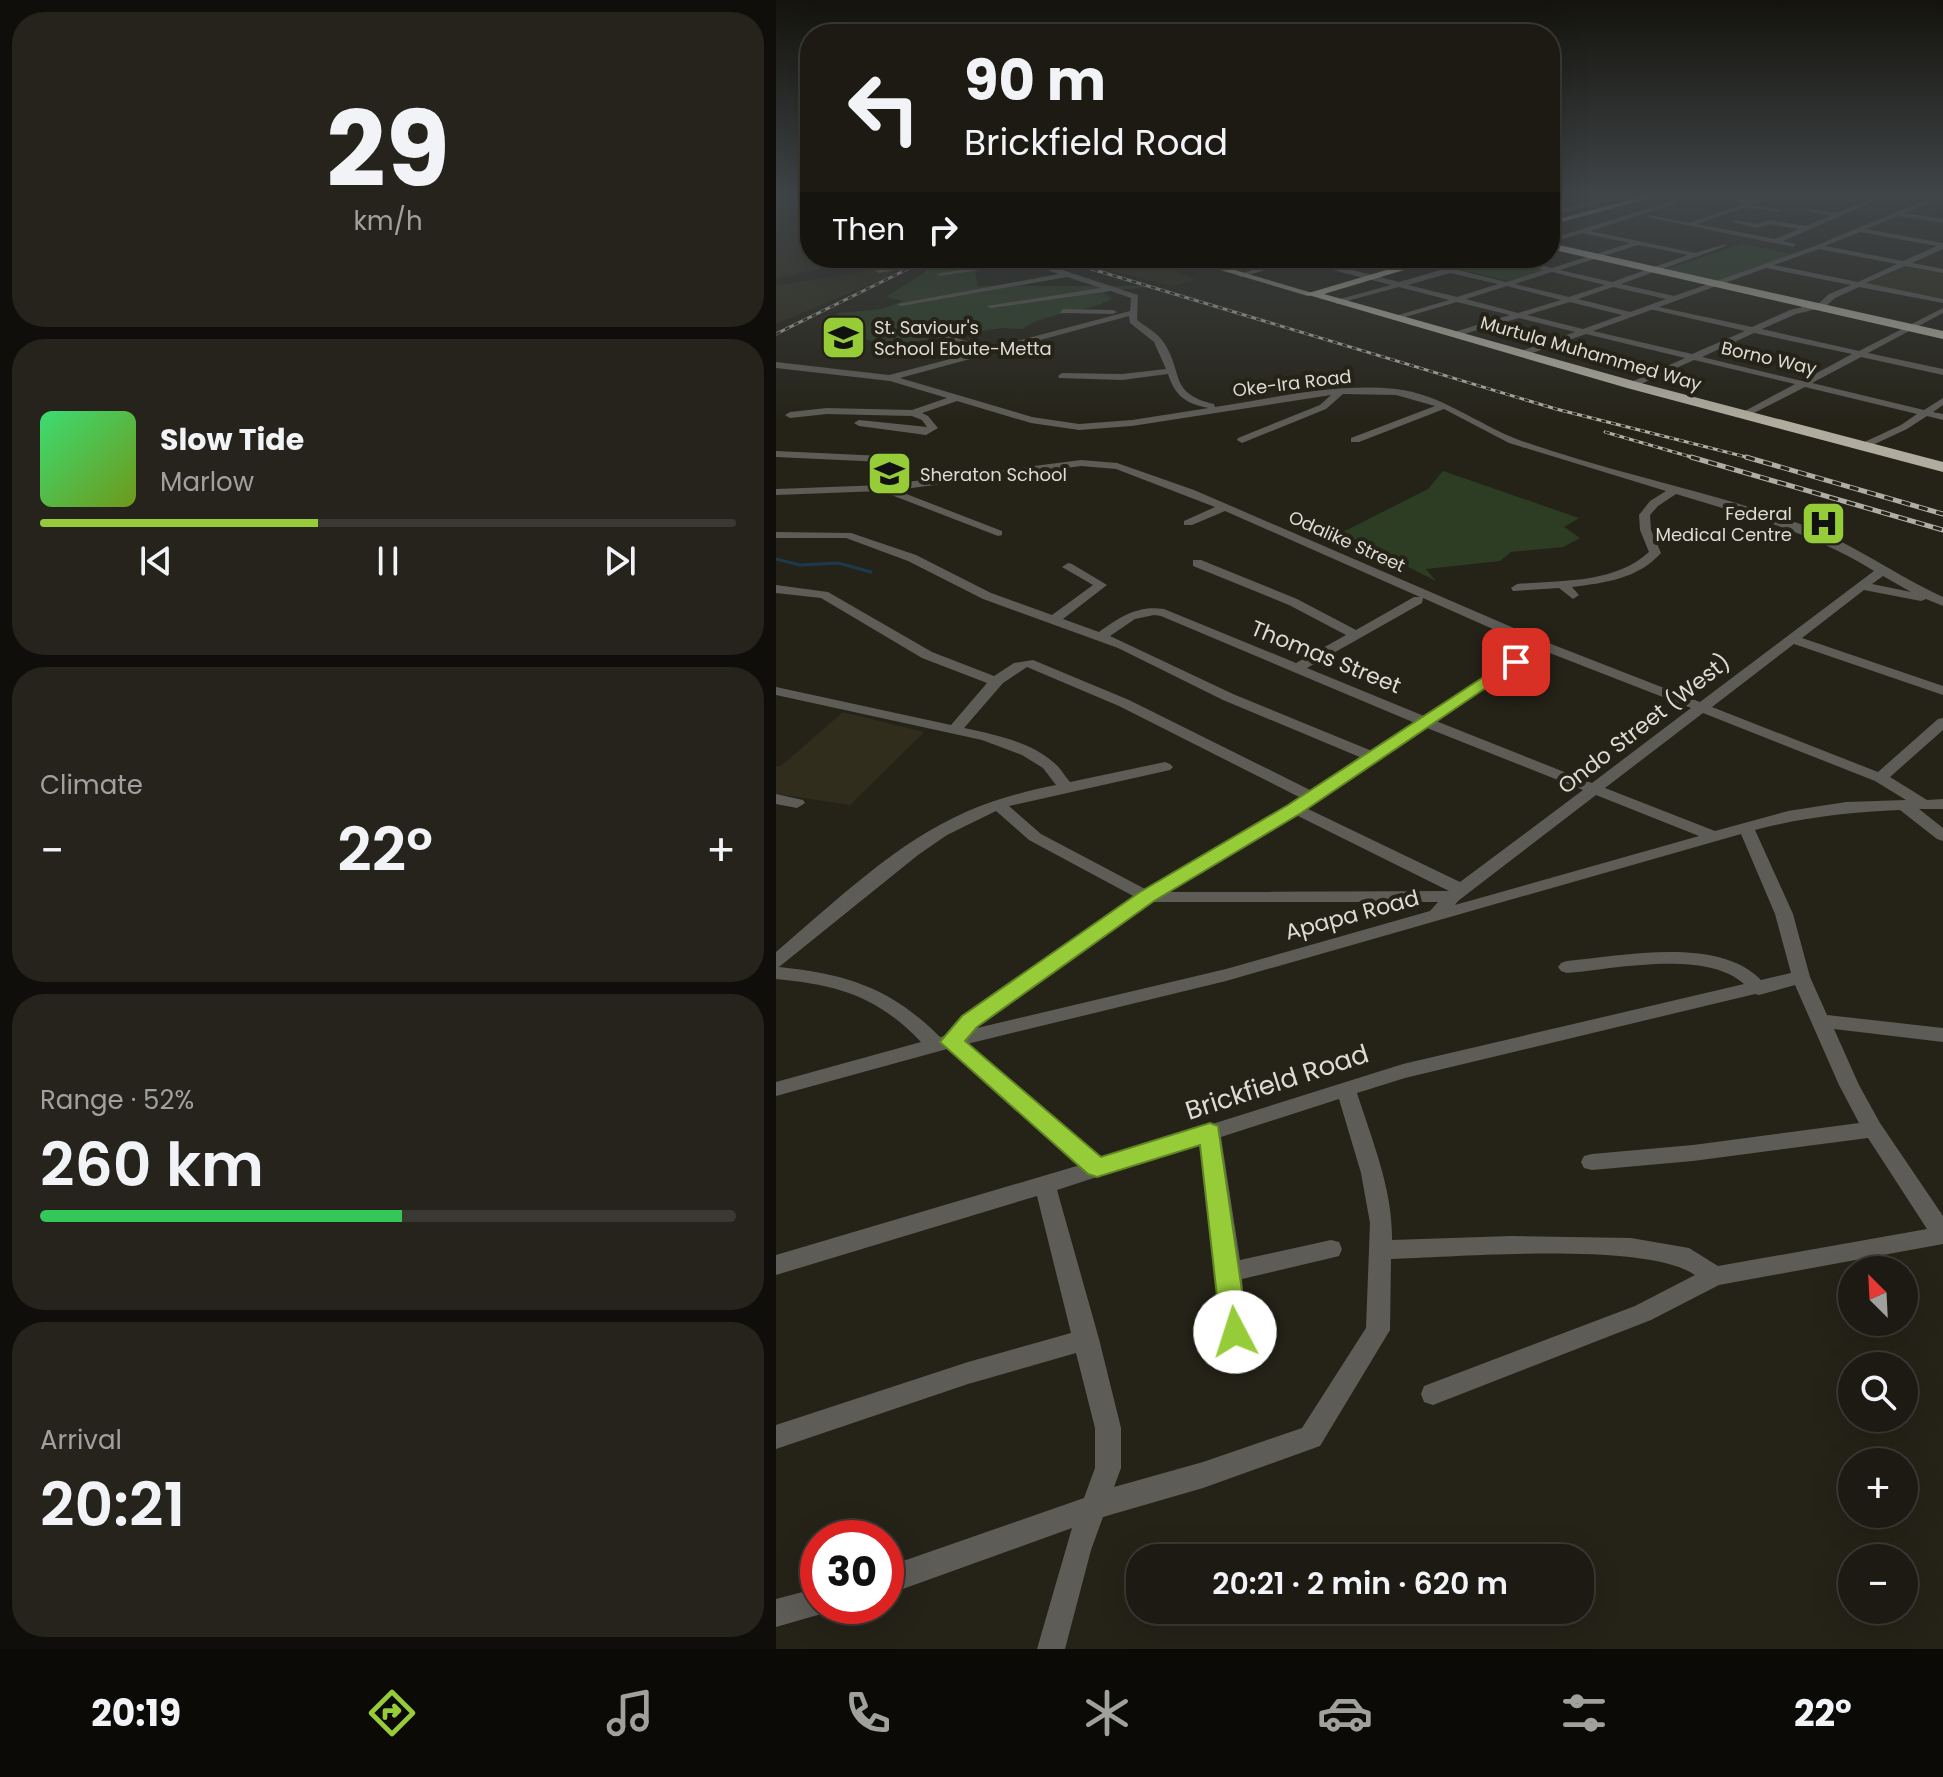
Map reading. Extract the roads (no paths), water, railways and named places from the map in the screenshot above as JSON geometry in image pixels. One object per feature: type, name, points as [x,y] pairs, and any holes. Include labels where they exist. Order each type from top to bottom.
[{"type":"highway","points":[[1311,294],[1397,270]]},
{"type":"highway","points":[[1657,270],[1943,335]]},
{"type":"highway","name":"Murtula Muhammed Way","points":[[1311,294],[1632,385],[1943,467]]},
{"type":"main road","name":"Murtula Muhammed Way","points":[[1224,270],[1311,294]]},
{"type":"street","points":[[879,271],[884,270]]},
{"type":"street","points":[[940,274],[962,270]]},
{"type":"street","points":[[1058,270],[1117,288],[1137,300],[1132,317]]},
{"type":"street","points":[[1241,275],[1258,270]]},
{"type":"street","name":"Borno Way","points":[[1340,270],[1943,417]]},
{"type":"street","points":[[1339,302],[1452,270],[1635,315]]},
{"type":"street","points":[[1551,270],[1676,299]]},
{"type":"street","points":[[1398,318],[1558,270]]},
{"type":"street","points":[[1457,334],[1657,270]]},
{"type":"street","points":[[1521,354],[1757,270]]},
{"type":"street","points":[[1788,270],[1943,301]]},
{"type":"street","points":[[1632,385],[1810,306],[1822,305],[1831,301],[1832,296],[1891,270]]},
{"type":"street","points":[[901,304],[1071,274]]},
{"type":"street","points":[[991,306],[1117,288]]},
{"type":"street","points":[[1654,308],[1943,372]]},
{"type":"street","points":[[1746,414],[1943,310]]},
{"type":"street","points":[[1063,311],[1132,317],[1160,343],[1184,399],[1208,406],[1232,406]]},
{"type":"street","points":[[891,378],[1107,319],[1132,317]]},
{"type":"street","points":[[922,329],[990,350]]},
{"type":"street","name":"Oke-Ira Road","points":[[776,365],[891,378],[1044,423],[1079,427],[1132,423],[1341,391],[1397,392],[1444,406],[1513,441],[1800,528],[1937,600]]},
{"type":"street","points":[[911,371],[926,388]]},
{"type":"street","points":[[1062,376],[1122,377],[1172,371]]},
{"type":"street","points":[[1242,440],[1323,407],[1341,391]]},
{"type":"street","points":[[790,415],[827,411],[913,413],[958,397]]},
{"type":"street","points":[[1862,447],[1943,401]]},
{"type":"street","points":[[1355,440],[1444,406]]},
{"type":"street","points":[[859,423],[931,431],[931,424],[913,413]]},
{"type":"street","points":[[776,454],[883,459]]},
{"type":"street","name":"Odalike Street","points":[[776,492],[883,488],[1081,463],[1117,466],[1225,507],[1541,645],[1880,778],[1913,804],[1943,836]]},
{"type":"street","points":[[883,488],[998,533]]},
{"type":"street","points":[[1517,588],[1615,578],[1647,562],[1655,553],[1642,529],[1642,520],[1647,510],[1676,489]]},
{"type":"street","points":[[1188,523],[1225,507]]},
{"type":"street","points":[[776,535],[847,535],[912,558],[963,585],[1101,636],[1228,697],[1375,758]]},
{"type":"street","points":[[1197,563],[1293,602],[1354,634]]},
{"type":"street","points":[[1053,620],[1101,585],[1068,567]]},
{"type":"street","name":"Ondo Street (West)","points":[[1436,916],[1457,894],[1595,791],[1699,706],[1883,570]]},
{"type":"street","points":[[1562,584],[1573,595]]},
{"type":"street","points":[[1860,586],[1937,600]]},
{"type":"street","points":[[776,589],[824,595],[927,655],[996,682]]},
{"type":"street","points":[[1295,669],[1418,600]]},
{"type":"street","name":"Thomas Street","points":[[1101,636],[1132,614],[1150,610],[1715,837]]},
{"type":"street","points":[[1791,638],[1943,691]]},
{"type":"street","points":[[944,1043],[969,1021],[1147,897],[1375,758],[1541,645]]},
{"type":"street","points":[[955,730],[996,682],[1023,663],[1039,666],[1124,703],[1312,797]]},
{"type":"street","points":[[776,691],[955,730],[1027,752],[1048,765],[1065,786]]},
{"type":"street","points":[[1880,778],[1943,722]]},
{"type":"street","points":[[776,962],[914,852],[998,804],[1065,786],[1165,767]]},
{"type":"street","points":[[776,799],[797,803]]},
{"type":"street","points":[[998,804],[1035,837],[1147,897],[1457,894]]},
{"type":"street","name":"Apapa Road","points":[[776,1089],[944,1043],[1226,975],[1746,827],[1828,809],[1943,804]]},
{"type":"street","points":[[1295,809],[1457,894]]},
{"type":"street","points":[[1433,1394],[1643,1313],[1715,1276],[1943,1234],[1873,1129],[1820,1021],[1801,977],[1784,914],[1746,827]]},
{"type":"street","points":[[1567,967],[1665,959],[1698,961],[1738,970],[1759,989]]},
{"type":"street","points":[[776,973],[822,977],[873,992],[944,1043],[1097,1168]]},
{"type":"street","name":"Brickfield Road","points":[[776,1265],[1045,1185],[1403,1071],[1801,977]]},
{"type":"street","points":[[1820,1021],[1943,1035]]},
{"type":"street","points":[[904,1575],[1130,1495],[1203,1475],[1311,1437],[1378,1330],[1383,1250],[1372,1173],[1346,1089]]},
{"type":"street","points":[[1592,1162],[1693,1153],[1873,1129]]},
{"type":"street","points":[[1210,1132],[1230,1272],[1237,1362]]},
{"type":"street","points":[[1045,1185],[1108,1428],[1108,1468],[1091,1509],[1051,1649]]},
{"type":"street","points":[[1383,1250],[1563,1245],[1631,1247],[1689,1258],[1715,1276]]},
{"type":"street","points":[[1230,1272],[1331,1249]]},
{"type":"street","points":[[776,1437],[968,1373],[1087,1339]]},
{"type":"street","points":[[776,1613],[800,1607]]},
{"type":"waterway","points":[[776,559],[800,565],[838,563],[871,572]]},
{"type":"railway","points":[[776,334],[906,270]]},
{"type":"railway","points":[[1095,270],[1556,409],[1754,459]]},
{"type":"railway","points":[[1605,432],[1698,459]]},
{"type":"railway","points":[[1691,457],[1943,530]]},
{"type":"railway","points":[[1746,457],[1943,514]]},
{"type":"place","name":"St. Saviour's School Ebute-Metta","points":[[843,337]]},
{"type":"place","name":"Sheraton School","points":[[889,474]]},
{"type":"place","name":"Federal Medical Centre","points":[[1823,523]]}]
